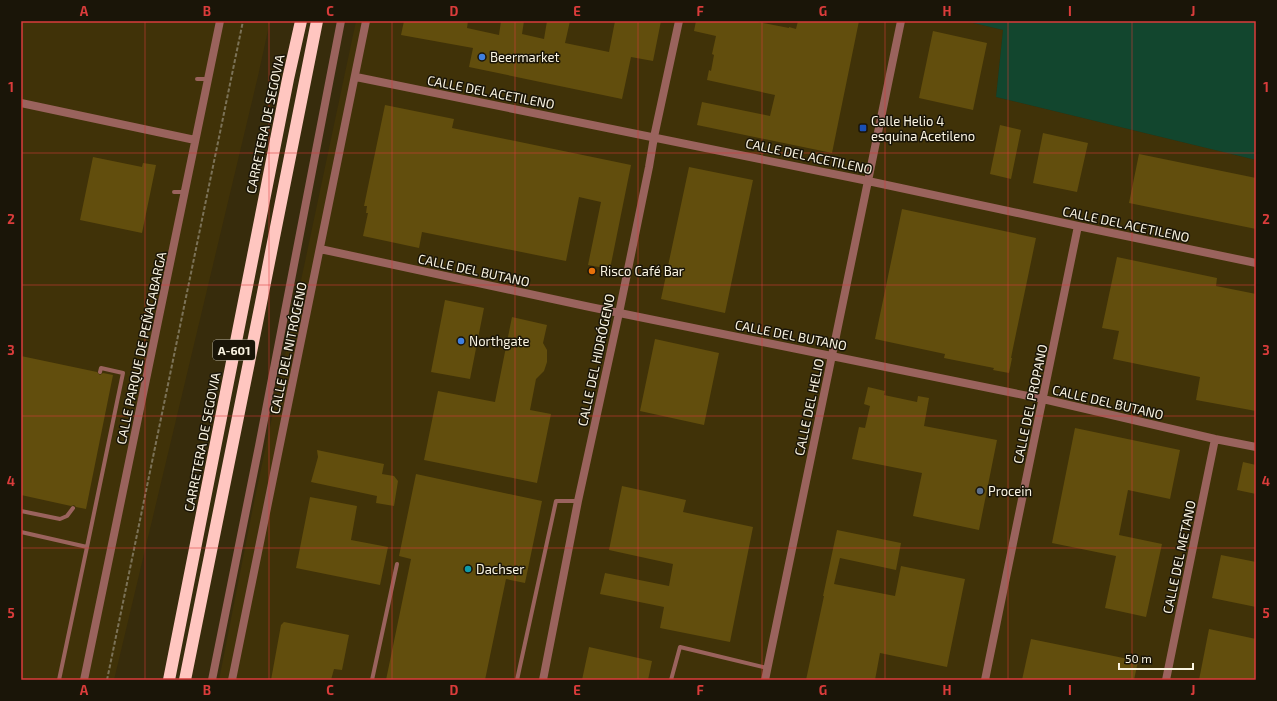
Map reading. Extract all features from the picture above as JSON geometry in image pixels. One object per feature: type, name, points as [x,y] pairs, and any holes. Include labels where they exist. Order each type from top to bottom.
[{"type":"highway","name":"CARRETERA DE SEGOVIA","points":[[169,680],[286,87],[301,21]]},
{"type":"highway","name":"A-601","points":[[185,680],[238,415],[269,270],[317,21]]},
{"type":"street","name":"CALLE PARQUE DE PEÑACABARGA","points":[[84,680],[220,21]]},
{"type":"street","points":[[212,680],[341,21]]},
{"type":"street","name":"CALLE DEL NITRÓGENO","points":[[232,680],[356,77],[366,21]]},
{"type":"street","name":"CALLE DEL HIDRÓGENO","points":[[543,680],[578,501],[619,312],[679,21]]},
{"type":"street","name":"CALLE DEL HELIO","points":[[765,680],[901,21]]},
{"type":"street","name":"CALLE DEL ACETILENO","points":[[356,77],[868,181],[1256,263]]},
{"type":"street","points":[[21,103],[196,140]]},
{"type":"street","name":"CALLE DEL PROPANO","points":[[985,680],[1078,226]]},
{"type":"street","name":"CALLE DEL BUTANO","points":[[320,249],[1043,399],[1215,439],[1256,447]]},
{"type":"street","name":"CALLE DEL METANO","points":[[1166,680],[1215,439]]},
{"type":"lane","points":[[197,79],[208,79]]},
{"type":"lane","points":[[174,192],[185,192]]},
{"type":"lane","points":[[59,680],[123,373],[101,368],[100,372]]},
{"type":"lane","points":[[517,680],[556,501],[578,501]]},
{"type":"lane","points":[[21,511],[60,519],[67,516],[73,508]]},
{"type":"lane","points":[[21,532],[87,547]]},
{"type":"lane","points":[[372,680],[397,564]]},
{"type":"lane","points":[[670,680],[680,647],[767,668]]},
{"type":"path","points":[[107,680],[243,21]]},
{"type":"shaded area","points":[[21,21],[270,21],[114,680],[21,680]]},
{"type":"shaded area","points":[[356,21],[965,21],[1003,30],[996,97],[1256,160],[1256,680],[219,680],[253,507]]},
{"type":"green space","points":[[965,21],[1256,21],[1256,160],[996,97],[1003,30]]},
{"type":"building","points":[[404,21],[468,21],[467,28],[499,35],[501,21],[524,21],[522,34],[544,39],[547,21],[570,21],[565,43],[609,52],[615,21],[661,21],[653,61],[631,57],[622,99],[469,67],[473,48],[401,35]]},
{"type":"building","points":[[696,21],[753,21],[796,29],[798,21],[859,21],[832,153],[697,125],[702,102],[770,116],[775,95],[707,80],[709,70],[711,71],[714,55],[712,54],[716,36],[694,31]]},
{"type":"building","points":[[933,31],[987,43],[973,110],[919,98]]},
{"type":"building","points":[[385,105],[454,119],[452,128],[631,165],[610,269],[588,265],[601,202],[579,197],[566,261],[422,232],[419,248],[363,236],[368,213],[366,213],[367,206],[364,206]]},
{"type":"building","points":[[1000,125],[1021,130],[1011,179],[990,174]]},
{"type":"building","points":[[1043,133],[1088,143],[1077,192],[1033,183]]},
{"type":"building","points":[[1139,154],[1256,178],[1256,229],[1129,203]]},
{"type":"building","points":[[93,157],[142,167],[143,163],[156,165],[142,233],[80,220]]},
{"type":"building","points":[[689,167],[753,180],[725,313],[661,299]]},
{"type":"building","points":[[902,209],[1036,238],[1009,373],[993,370],[994,368],[944,358],[945,354],[875,339]]},
{"type":"building","points":[[1117,257],[1217,278],[1216,286],[1256,294],[1256,411],[1196,400],[1200,377],[1113,359],[1119,331],[1102,328]]},
{"type":"building","points":[[445,300],[484,308],[470,379],[431,372]]},
{"type":"building","points":[[512,317],[547,325],[543,343],[547,350],[547,362],[544,371],[536,379],[530,410],[551,414],[537,483],[424,460],[438,391],[495,402]]},
{"type":"building","points":[[655,339],[719,353],[704,425],[640,411]]},
{"type":"building","points":[[21,356],[97,372],[100,375],[103,373],[113,375],[86,509],[76,507],[74,505],[71,506],[21,495]]},
{"type":"building","points":[[868,387],[885,391],[884,395],[917,402],[918,396],[929,398],[924,426],[997,440],[979,530],[913,516],[922,473],[852,459],[859,427],[865,428],[870,406],[864,404]]},
{"type":"building","points":[[1075,428],[1180,450],[1170,499],[1128,490],[1119,535],[1162,544],[1146,617],[1105,608],[1116,556],[1052,543]]},
{"type":"building","points":[[317,450],[384,464],[382,474],[394,476],[398,481],[394,506],[376,503],[377,496],[311,482],[318,457]]},
{"type":"building","points":[[1243,462],[1256,465],[1256,494],[1237,490]]},
{"type":"building","name":"Dachser","points":[[416,474],[542,501],[525,583],[506,579],[485,680],[386,680],[411,559],[399,556]]},
{"type":"building","points":[[622,486],[686,500],[683,512],[753,527],[730,642],[660,628],[664,607],[600,594],[605,573],[669,586],[673,564],[609,550]]},
{"type":"building","points":[[310,497],[357,506],[351,540],[388,547],[380,585],[296,568]]},
{"type":"building","points":[[837,530],[901,543],[896,570],[840,558],[834,584],[895,596],[901,566],[965,579],[947,667],[880,653],[875,680],[806,680]]},
{"type":"building","points":[[1221,555],[1256,562],[1256,607],[1212,598]]},
{"type":"building","points":[[284,622],[349,635],[342,670],[334,669],[331,680],[271,680],[281,625]]},
{"type":"building","points":[[1209,629],[1256,639],[1256,680],[1199,680]]},
{"type":"building","points":[[1031,639],[1138,661],[1134,680],[1022,680]]},
{"type":"building","points":[[589,647],[652,661],[648,680],[582,680]]},
{"type":"place","name":"Beermarket","points":[[482,57]]},
{"type":"place","name":"Calle Helio 4 esquina Acetileno","points":[[863,128]]},
{"type":"place","name":"Risco Café Bar","points":[[592,271]]},
{"type":"place","name":"Northgate","points":[[461,341]]},
{"type":"place","name":"Procein","points":[[980,491]]},
{"type":"place","name":"Dachser","points":[[468,569]]}]
